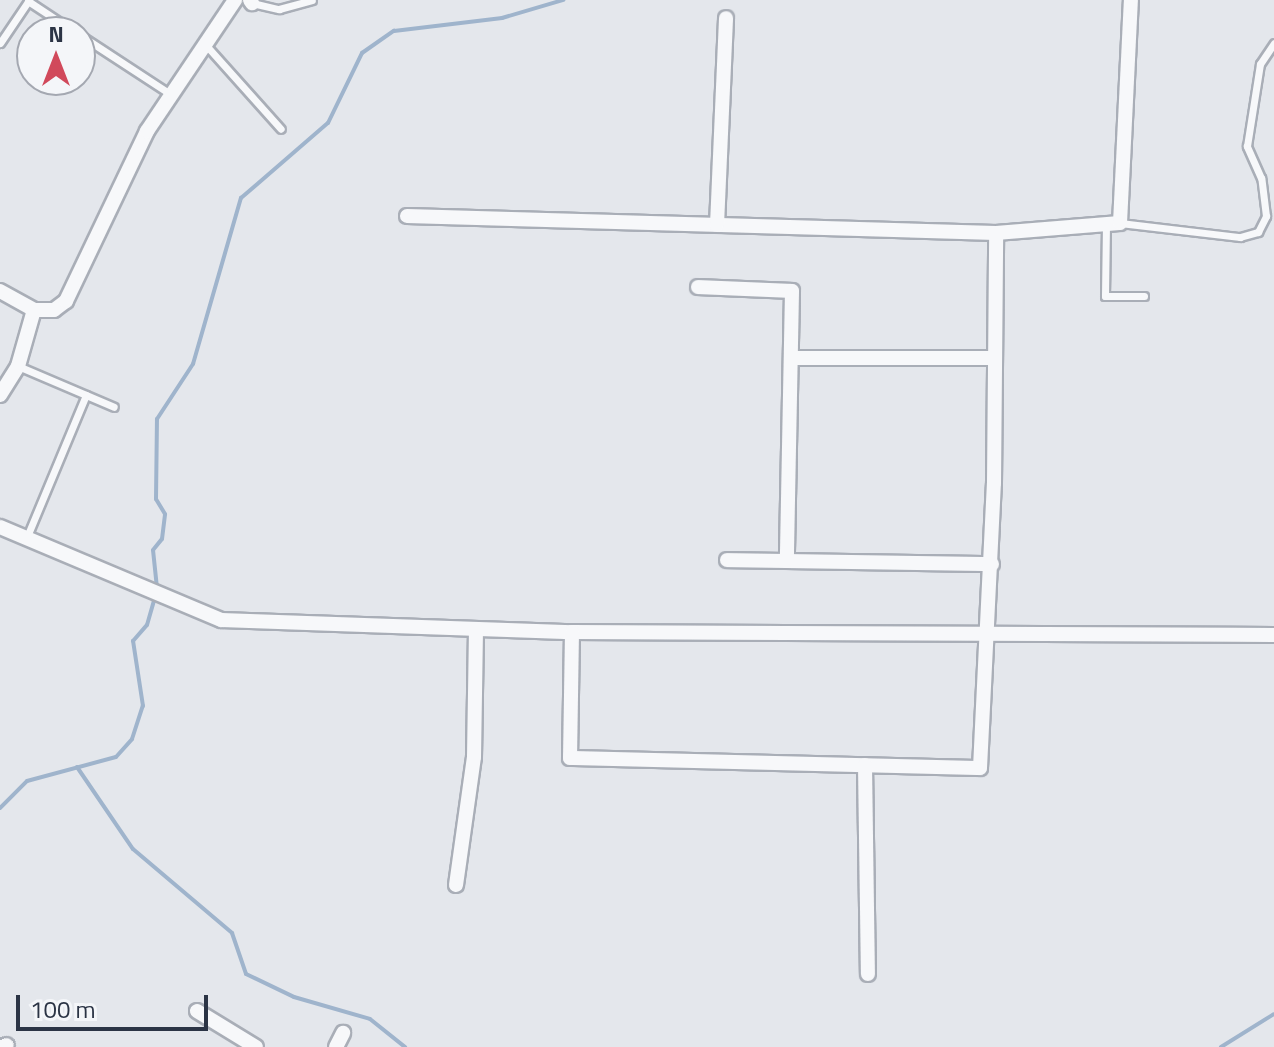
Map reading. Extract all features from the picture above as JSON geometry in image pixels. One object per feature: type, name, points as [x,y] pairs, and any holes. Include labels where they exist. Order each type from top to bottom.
[{"type":"street","points":[[0,291],[34,310],[54,310],[66,301],[170,94],[203,42],[235,0]]},
{"type":"street","points":[[407,216],[996,233],[1113,224],[1131,0]]},
{"type":"street","points":[[717,225],[726,18]]},
{"type":"street","points":[[572,632],[570,758],[980,768],[992,564],[996,233]]},
{"type":"street","points":[[698,287],[792,291],[787,561]]},
{"type":"street","points":[[0,395],[18,366],[34,310]]},
{"type":"street","points":[[791,358],[995,358]]},
{"type":"street","points":[[0,527],[25,541],[221,620],[572,632],[990,630],[1274,635]]},
{"type":"street","points":[[727,560],[992,564]]},
{"type":"street","points":[[456,885],[474,757],[476,629]]},
{"type":"street","points":[[865,765],[868,974]]},
{"type":"street","points":[[197,1011],[256,1047]]},
{"type":"lane","points":[[0,43],[29,0],[52,16]]},
{"type":"lane","points":[[251,2],[279,9],[312,0]]},
{"type":"lane","points":[[203,42],[281,129]]},
{"type":"lane","points":[[1144,296],[1105,296],[1113,224],[1240,237],[1258,232],[1266,216],[1261,178],[1247,146],[1260,64],[1274,43]]},
{"type":"lane","points":[[96,46],[170,94]]},
{"type":"lane","points":[[18,366],[114,407]]},
{"type":"lane","points":[[25,541],[86,395]]},
{"type":"waterway","points":[[157,588],[153,550],[162,539],[165,514],[156,499],[157,419],[193,364],[241,198],[328,123],[362,53],[394,31],[502,18],[563,0]]},
{"type":"waterway","points":[[0,808],[27,781],[116,757],[132,739],[143,706],[133,641],[147,625],[155,597]]},
{"type":"waterway","points":[[77,767],[133,849],[232,933],[246,974],[294,997],[370,1019],[405,1047]]},
{"type":"waterway","points":[[1221,1047],[1274,1014]]}]
